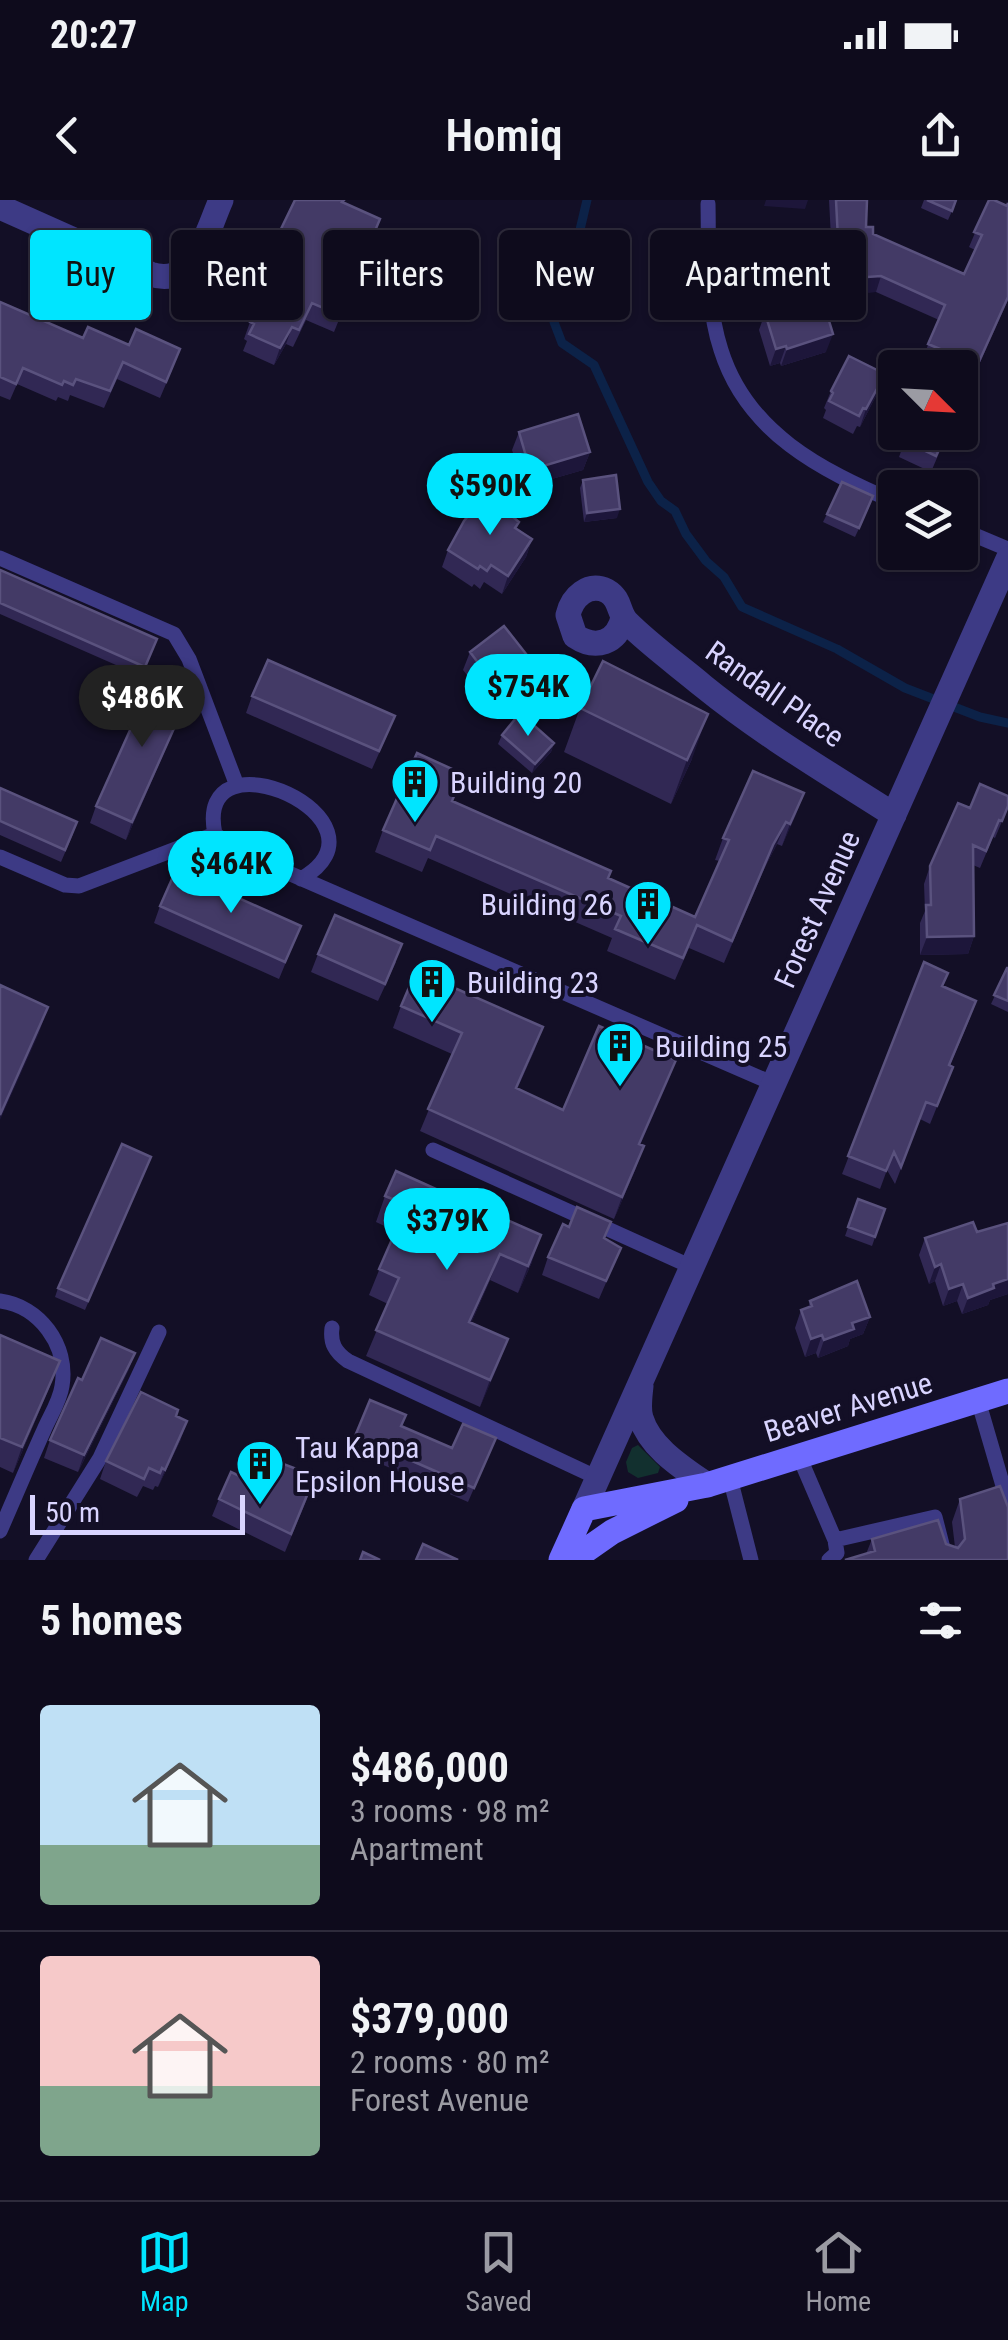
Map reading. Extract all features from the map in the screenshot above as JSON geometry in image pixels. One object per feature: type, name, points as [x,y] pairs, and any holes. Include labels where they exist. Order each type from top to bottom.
[{"type":"main road","name":"Beaver Avenue","points":[[584,1510],[719,1481],[1008,1391]]},
{"type":"main road","name":"Beaver Avenue","points":[[572,1560],[612,1532],[719,1481]]},
{"type":"main road","name":"Forest Avenue","points":[[561,1560],[584,1510]]},
{"type":"street","points":[[0,208],[150,274],[172,278],[194,260],[220,200]]},
{"type":"street","name":"Forest Avenue","points":[[584,1510],[1008,558]]},
{"type":"street","name":"Randall Place","points":[[623,618],[708,690],[894,815]]},
{"type":"street","points":[[640,1382],[640,1417],[652,1438],[674,1462],[719,1481]]},
{"type":"lane","points":[[708,204],[710,278],[720,348],[737,390],[758,418],[793,451],[878,495]]},
{"type":"lane","points":[[978,536],[1008,549]]},
{"type":"lane","points":[[0,558],[174,634],[189,659],[236,783]]},
{"type":"lane","points":[[301,878],[314,871],[325,855],[329,840],[326,823],[316,810],[265,786],[236,783],[216,804],[211,818],[215,834],[238,851],[774,1084]]},
{"type":"lane","points":[[0,858],[65,885],[79,886],[215,834]]},
{"type":"lane","points":[[433,1150],[692,1267]]},
{"type":"lane","points":[[0,1301],[20,1304],[35,1314],[55,1342],[63,1384],[0,1531]]},
{"type":"lane","points":[[332,1328],[330,1339],[338,1354],[358,1366],[598,1478]]},
{"type":"lane","points":[[36,1560],[100,1458],[159,1332]]},
{"type":"lane","points":[[978,1400],[1008,1502]]},
{"type":"lane","points":[[799,1456],[836,1540],[836,1553],[830,1560]]},
{"type":"lane","points":[[719,1481],[751,1560]]},
{"type":"lane","points":[[836,1540],[935,1517],[946,1560]]},
{"type":"green space","points":[[638,1445],[660,1467],[658,1473],[638,1478],[628,1472],[626,1462],[632,1448]]},
{"type":"building","points":[[295,200],[344,200],[380,219],[375,230],[323,230],[323,308],[312,303],[299,330],[292,327],[280,348],[249,334],[254,324],[251,320],[303,320],[303,230],[281,229]]},
{"type":"building","points":[[836,200],[867,200],[866,227],[873,227],[873,234],[964,274],[982,235],[974,232],[989,200],[1007,206],[1008,203],[1008,297],[978,364],[978,350],[940,350],[928,344],[945,305],[881,276],[866,277],[866,230],[838,230]]},
{"type":"building","points":[[927,200],[956,200],[952,211]]},
{"type":"building","points":[[0,302],[30,315],[30,320],[42,320],[83,338],[88,327],[129,345],[136,329],[180,349],[166,382],[123,362],[110,391],[76,379],[73,385],[64,381],[62,385],[23,368],[16,384],[0,377]]},
{"type":"building","points":[[767,320],[829,320],[833,334],[776,349]]},
{"type":"building","points":[[849,356],[878,370],[878,387],[859,416],[829,401]]},
{"type":"building","points":[[578,414],[590,452],[530,470],[519,432]]},
{"type":"building","points":[[616,475],[620,509],[587,513],[583,480]]},
{"type":"building","points":[[842,482],[873,496],[859,528],[827,514]]},
{"type":"building","points":[[485,495],[515,514],[513,517],[519,522],[515,528],[532,539],[508,576],[491,565],[487,571],[480,566],[478,569],[448,550]]},
{"type":"building","points":[[0,570],[157,639],[145,667],[0,603]]},
{"type":"building","points":[[504,626],[541,673],[506,700],[470,652]]},
{"type":"building","points":[[268,660],[395,716],[379,751],[252,696]]},
{"type":"building","points":[[603,661],[708,714],[687,760],[580,708]]},
{"type":"building","points":[[153,679],[189,695],[132,822],[96,806]]},
{"type":"building","points":[[520,713],[554,743],[535,764],[502,735]]},
{"type":"building","points":[[417,753],[463,774],[452,801],[611,871],[608,878],[695,917],[729,840],[723,838],[753,771],[804,793],[790,824],[786,822],[773,845],[732,941],[697,925],[683,958],[615,929],[621,916],[436,836],[430,850],[383,830]]},
{"type":"building","points":[[980,784],[1008,796],[1008,806],[986,851],[973,845],[974,936],[927,937],[930,866],[958,803],[970,808]]},
{"type":"building","points":[[0,788],[77,822],[65,850],[0,821]]},
{"type":"building","points":[[176,870],[301,926],[285,962],[160,906]]},
{"type":"building","points":[[335,915],[402,944],[385,984],[318,954]]},
{"type":"building","points":[[924,962],[948,973],[942,986],[976,1001],[949,1065],[953,1067],[937,1106],[926,1102],[901,1167],[894,1152],[886,1171],[848,1156]]},
{"type":"building","points":[[1008,968],[1008,1001],[994,995]]},
{"type":"building","points":[[416,971],[543,1027],[516,1088],[563,1110],[599,1026],[676,1060],[639,1144],[644,1146],[622,1197],[428,1109],[462,1033],[401,1006]]},
{"type":"building","points":[[0,985],[48,1007],[0,1115]]},
{"type":"building","points":[[122,1144],[151,1157],[88,1301],[58,1288]]},
{"type":"building","points":[[396,1171],[469,1204],[472,1197],[501,1209],[498,1216],[541,1235],[528,1266],[500,1254],[469,1322],[508,1339],[490,1380],[376,1330],[399,1278],[379,1269],[407,1205],[385,1196]]},
{"type":"building","points":[[858,1199],[885,1209],[875,1237],[848,1227]]},
{"type":"building","points":[[577,1207],[611,1222],[604,1238],[621,1248],[606,1281],[548,1257],[563,1224],[569,1227]]},
{"type":"building","points":[[973,1222],[977,1232],[1008,1223],[1008,1279],[968,1298],[963,1284],[949,1289],[941,1264],[935,1267],[925,1238]]},
{"type":"building","points":[[857,1281],[870,1317],[852,1323],[854,1329],[824,1340],[822,1335],[811,1339],[801,1310],[812,1306],[810,1301]]},
{"type":"building","points":[[0,1335],[60,1361],[22,1447],[0,1438]]},
{"type":"building","points":[[101,1338],[135,1353],[84,1455],[50,1440]]},
{"type":"building","points":[[141,1392],[178,1410],[176,1416],[187,1421],[165,1470],[162,1468],[160,1473],[149,1468],[144,1479],[106,1461]]},
{"type":"building","points":[[370,1400],[406,1415],[401,1426],[452,1448],[463,1424],[496,1438],[474,1488],[355,1436]]},
{"type":"building","name":"Tau Kappa Epsilon House","points":[[259,1460],[278,1469],[281,1463],[315,1476],[291,1534],[219,1499],[231,1472],[250,1481]]},
{"type":"building","points":[[1000,1486],[1008,1507],[1008,1560],[845,1560],[875,1551],[872,1539],[938,1520],[946,1544],[958,1548],[965,1539],[960,1499]]},
{"type":"building","points":[[423,1544],[458,1560],[416,1560]]},
{"type":"building","points":[[363,1552],[380,1560],[360,1560]]},
{"type":"waterway","points":[[587,200],[554,322],[562,343],[594,365],[648,482],[661,501],[675,511],[686,534],[724,577],[742,607],[837,649],[905,688],[980,717],[1008,723]]},
{"type":"place","name":"Building 20","points":[[415,824]]},
{"type":"place","name":"Building 26","points":[[648,946]]},
{"type":"place","name":"Building 23","points":[[432,1024]]},
{"type":"place","name":"Building 25","points":[[620,1088]]},
{"type":"place","name":"Tau Kappa Epsilon House","points":[[260,1506]]}]
